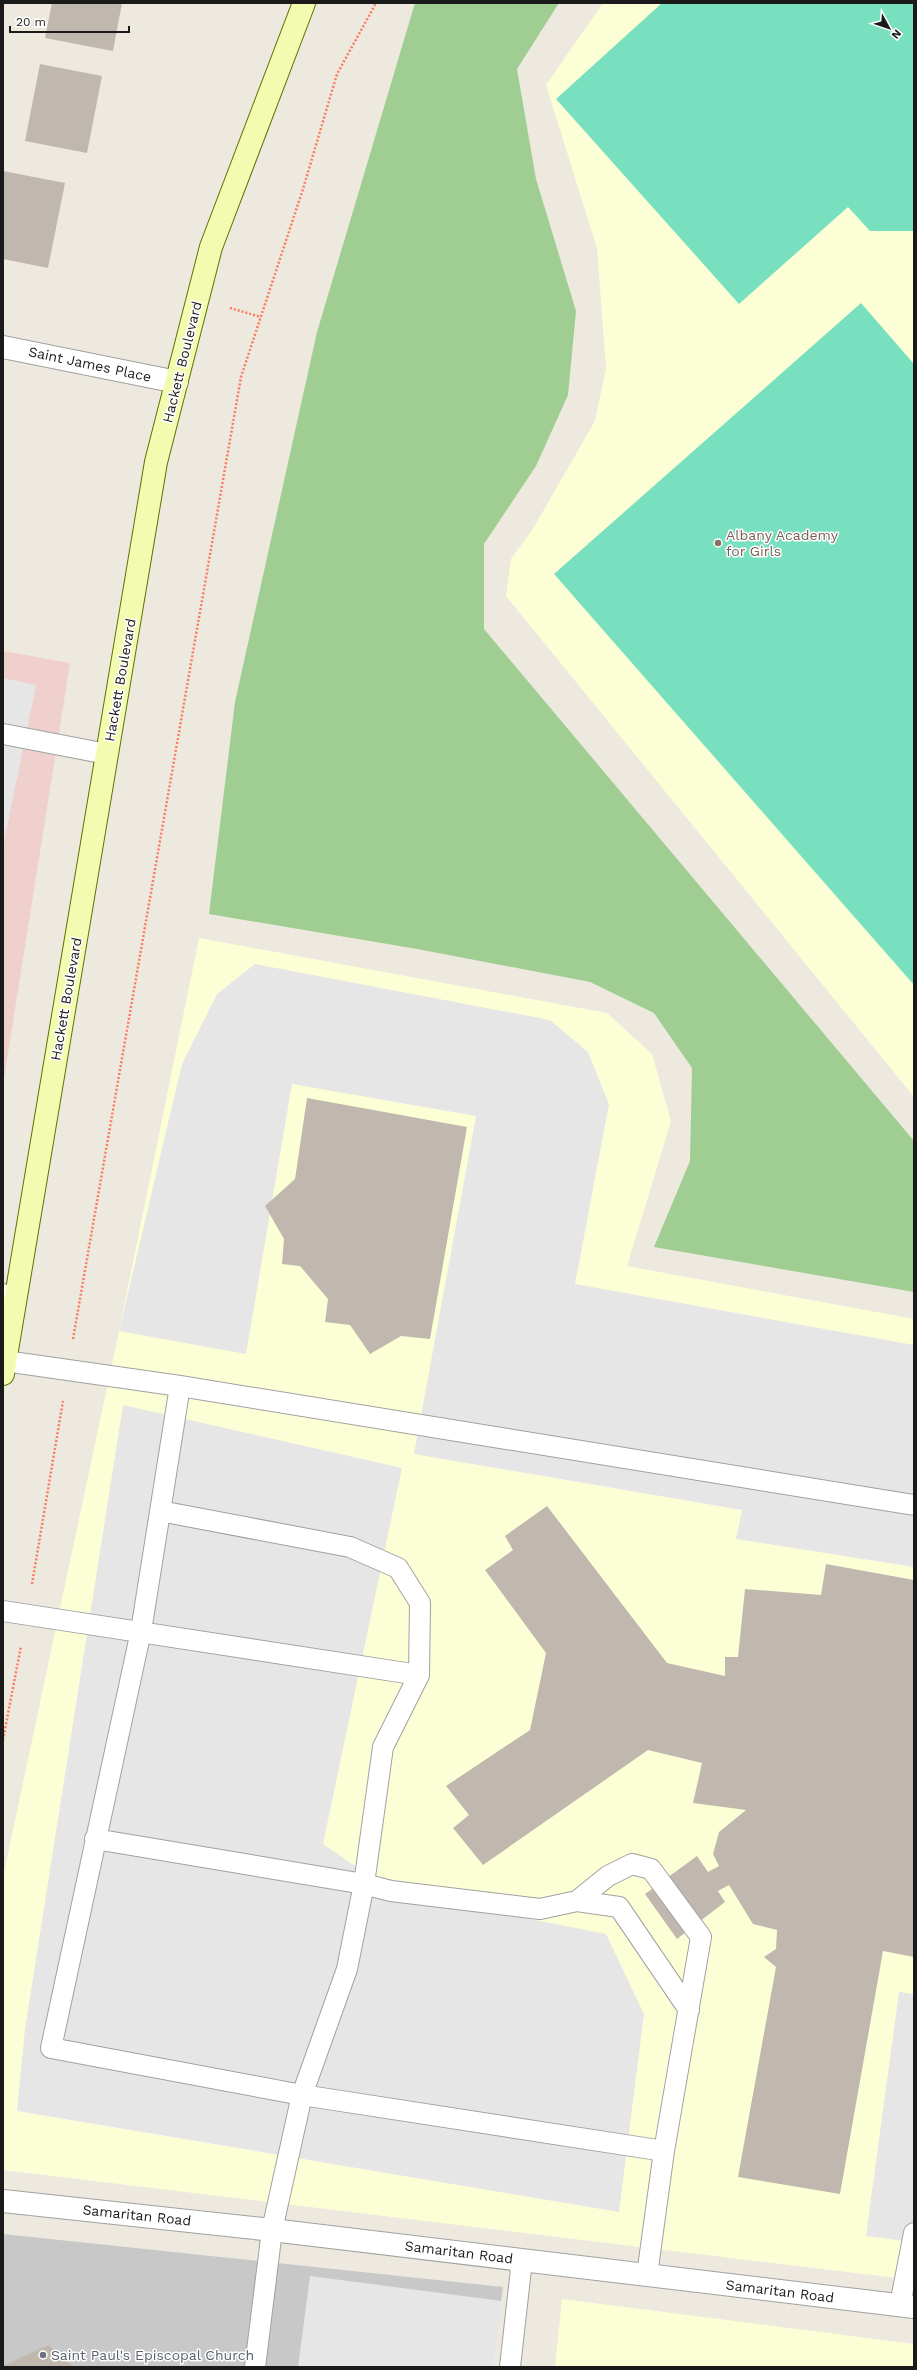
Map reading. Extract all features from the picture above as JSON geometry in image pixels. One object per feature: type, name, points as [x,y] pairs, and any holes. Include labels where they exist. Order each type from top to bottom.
[{"type":"street","name":"Hackett Boulevard","points":[[4,1368],[9,1300],[107,754],[156,462],[211,247],[304,3]]},
{"type":"street","name":"Saint James Place","points":[[3,347],[176,382]]},
{"type":"street","name":"Samaritan Road","points":[[3,2201],[272,2230],[907,2306]]},
{"type":"lane","points":[[3,734],[107,754]]},
{"type":"lane","points":[[4,1368],[68,1371],[180,1386],[914,1505]]},
{"type":"lane","points":[[180,1386],[141,1631],[51,2048],[302,2095],[664,2151]]},
{"type":"lane","points":[[160,1511],[350,1547],[398,1568],[420,1603],[419,1675],[383,1747],[364,1884],[347,1969],[302,2095],[272,2230],[255,2367]]},
{"type":"lane","points":[[3,1611],[26,1616],[141,1631],[419,1675]]},
{"type":"lane","points":[[96,1839],[364,1884],[391,1891],[540,1909],[577,1901],[619,1906],[689,2010]]},
{"type":"lane","points":[[577,1901],[608,1876],[632,1864],[650,1869],[701,1937],[664,2151],[647,2275]]},
{"type":"lane","points":[[907,2306],[914,2233]]},
{"type":"lane","points":[[510,2367],[522,2260]]},
{"type":"path","points":[[3,1740],[26,1616],[241,377],[303,190],[338,74],[376,3]]},
{"type":"path","points":[[227,307],[261,317]]},
{"type":"shaded area","name":"Albany Academy for Girls","points":[[603,3],[914,3],[914,1097],[506,596],[511,559],[534,527],[595,421],[606,368],[597,248],[546,85]]},
{"type":"shaded area","points":[[3,651],[70,663],[3,1085]]},
{"type":"shaded area","points":[[3,678],[36,685],[3,847]]},
{"type":"shaded area","points":[[199,938],[607,1013],[652,1054],[671,1121],[627,1266],[914,1319],[914,2280],[3,2170],[3,1877],[119,1331]]},
{"type":"shaded area","points":[[255,964],[550,1020],[588,1052],[609,1104],[575,1284],[914,1345],[914,1567],[736,1539],[742,1510],[414,1454],[476,1116],[292,1084],[246,1354],[119,1331],[182,1064],[217,994]]},
{"type":"shaded area","points":[[123,1405],[402,1468],[323,1844],[391,1891],[606,1934],[644,2014],[619,2212],[17,2111],[25,2029]]},
{"type":"shaded area","points":[[899,1992],[914,1994],[914,2242],[866,2236]]},
{"type":"shaded area","name":"Saint Paul's Episcopal Church","points":[[3,2234],[503,2287],[492,2367],[3,2367]]},
{"type":"shaded area","points":[[310,2276],[502,2301],[493,2367],[298,2367]]},
{"type":"shaded area","points":[[562,2299],[914,2344],[914,2367],[555,2367]]},
{"type":"green space","points":[[415,3],[559,3],[517,69],[536,179],[576,311],[568,395],[536,466],[484,544],[484,629],[914,1141],[914,1292],[654,1247],[690,1161],[692,1068],[654,1013],[590,982],[417,949],[209,914],[235,702],[317,332]]},
{"type":"green space","points":[[662,3],[914,3],[914,231],[870,231],[848,207],[739,304],[556,99]]},
{"type":"green space","points":[[861,303],[914,364],[914,985],[554,574]]},
{"type":"building","points":[[52,3],[122,3],[113,51],[45,38]]},
{"type":"building","points":[[40,64],[102,76],[87,153],[25,141]]},
{"type":"building","points":[[3,171],[65,183],[48,268],[3,259]]},
{"type":"building","points":[[307,1098],[467,1127],[430,1339],[401,1336],[370,1354],[350,1325],[325,1322],[328,1299],[300,1266],[282,1264],[284,1239],[265,1206],[295,1179]]},
{"type":"building","points":[[547,1506],[667,1663],[725,1676],[725,1657],[738,1657],[745,1589],[821,1595],[826,1564],[914,1580],[914,1957],[883,1951],[840,2194],[738,2177],[776,1967],[764,1957],[776,1949],[777,1930],[753,1924],[729,1885],[718,1891],[725,1902],[677,1939],[645,1894],[697,1856],[708,1872],[719,1866],[713,1854],[719,1832],[746,1810],[693,1803],[702,1763],[648,1750],[483,1865],[453,1828],[469,1815],[446,1786],[530,1730],[546,1653],[485,1570],[513,1550],[505,1536]]},
{"type":"building","name":"Saint Paul's Episcopal Church","points":[[48,2345],[74,2367],[3,2367],[3,2366]]},
{"type":"place","name":"Albany Academy for Girls","points":[[718,543]]},
{"type":"place","name":"Saint Paul's Episcopal Church","points":[[43,2355]]}]
